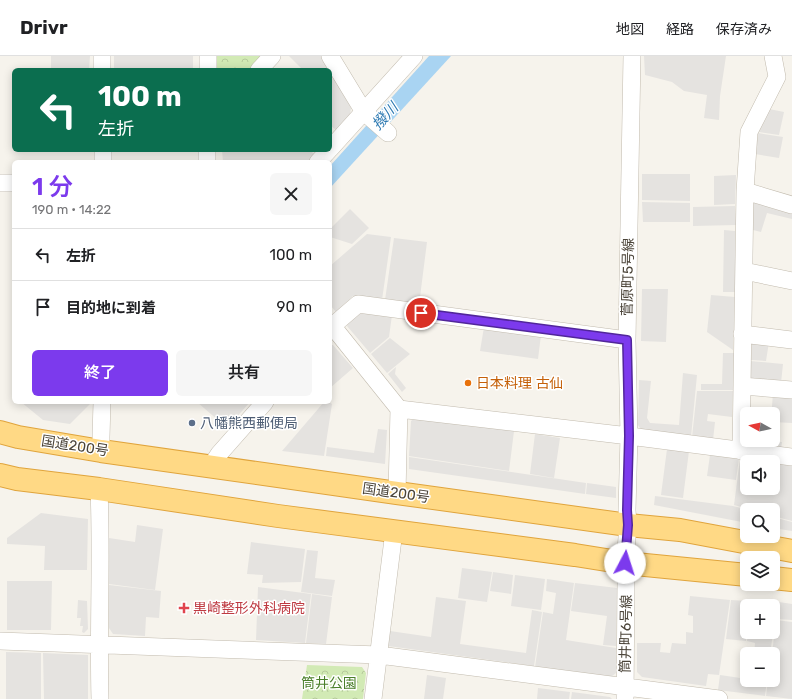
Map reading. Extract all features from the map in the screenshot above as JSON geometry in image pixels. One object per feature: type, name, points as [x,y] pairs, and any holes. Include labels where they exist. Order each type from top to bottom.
[{"type":"highway","name":"国道200号","points":[[0,432],[18,437],[101,451],[397,493],[626,544],[740,573]]},
{"type":"highway","name":"国道200号","points":[[0,475],[17,479],[99,489],[278,516],[601,558],[626,544],[680,530],[792,551]]},
{"type":"highway","points":[[780,579],[792,580]]},
{"type":"street","points":[[102,56],[102,68]]},
{"type":"street","points":[[208,56],[208,68]]},
{"type":"street","points":[[261,68],[272,56]]},
{"type":"street","points":[[330,56],[368,116],[388,133]]},
{"type":"street","points":[[332,146],[368,116],[414,56]]},
{"type":"street","name":"菅原町5号線","points":[[626,544],[629,436],[627,340],[632,56]]},
{"type":"street","points":[[741,451],[745,191],[749,132],[777,77],[772,56]]},
{"type":"street","points":[[320,160],[326,152]]},
{"type":"street","points":[[0,183],[12,183]]},
{"type":"street","points":[[745,191],[792,205]]},
{"type":"street","points":[[744,271],[792,281]]},
{"type":"street","points":[[332,325],[358,304],[627,340]]},
{"type":"street","points":[[332,327],[399,409],[397,493]]},
{"type":"street","points":[[742,334],[792,340]]},
{"type":"street","points":[[742,386],[792,390]]},
{"type":"street","points":[[101,451],[100,437],[102,404]]},
{"type":"street","points":[[211,466],[219,454],[263,404]]},
{"type":"street","points":[[399,409],[792,457]]},
{"type":"street","points":[[99,489],[100,699]]},
{"type":"street","points":[[373,699],[394,531]]},
{"type":"street","name":"筒井町6号線","points":[[625,693],[626,544]]},
{"type":"street","points":[[0,641],[379,655],[625,693],[719,699]]},
{"type":"green space","points":[[215,56],[263,56],[251,68],[214,68]]},
{"type":"green space","name":"筒井公園","points":[[307,665],[362,667],[366,673],[363,699],[302,699]]},
{"type":"shaded area","points":[[51,56],[90,56],[89,68],[51,68]]},
{"type":"shaded area","points":[[114,56],[193,56],[193,68],[114,68]]},
{"type":"shaded area","points":[[289,56],[323,56],[329,68],[301,68]]},
{"type":"shaded area","points":[[644,56],[726,56],[720,96],[719,120],[704,118],[707,95],[684,91],[672,82],[645,75]]},
{"type":"shaded area","points":[[332,73],[351,108],[350,115],[336,130],[332,127]]},
{"type":"shaded area","points":[[769,109],[784,112],[779,135],[759,132],[760,125]]},
{"type":"shaded area","points":[[758,133],[783,137],[779,158],[755,154]]},
{"type":"shaded area","points":[[222,152],[312,152],[315,155],[312,160],[223,160]]},
{"type":"shaded area","points":[[642,174],[690,174],[690,201],[642,200]]},
{"type":"shaded area","points":[[736,175],[735,204],[714,205],[714,176]]},
{"type":"shaded area","points":[[757,199],[792,208],[792,219],[767,213],[761,232],[753,230],[753,203]]},
{"type":"shaded area","points":[[642,202],[690,203],[690,222],[643,222]]},
{"type":"shaded area","points":[[735,206],[736,225],[693,226],[693,207]]},
{"type":"shaded area","points":[[350,209],[369,228],[352,244],[332,238],[332,227]]},
{"type":"shaded area","points":[[724,230],[735,231],[735,292],[723,292]]},
{"type":"shaded area","points":[[367,234],[391,237],[382,300],[353,296],[336,312],[332,307],[332,264]]},
{"type":"shaded area","points":[[394,238],[427,242],[419,305],[385,300]]},
{"type":"shaded area","points":[[642,289],[668,289],[666,342],[641,341]]},
{"type":"shaded area","points":[[711,295],[735,297],[733,350],[707,332]]},
{"type":"shaded area","points":[[360,311],[392,315],[389,337],[370,353],[347,326],[348,322]]},
{"type":"shaded area","points":[[484,327],[541,335],[538,359],[480,351]]},
{"type":"shaded area","points":[[390,338],[410,354],[387,373],[371,354]]},
{"type":"shaded area","points":[[752,340],[769,342],[766,361],[751,360]]},
{"type":"shaded area","points":[[332,345],[333,345],[353,368],[332,386]]},
{"type":"shaded area","points":[[723,353],[734,353],[733,390],[701,390],[701,384],[722,384]]},
{"type":"shaded area","points":[[750,361],[783,364],[781,383],[750,380]]},
{"type":"shaded area","points":[[396,367],[395,374],[406,388],[402,392],[388,374]]},
{"type":"shaded area","points":[[683,373],[697,375],[691,437],[642,431],[638,425],[639,380],[651,381],[647,418],[650,423],[679,425]]},
{"type":"shaded area","points":[[697,391],[733,391],[732,417],[708,414],[707,421],[715,422],[713,440],[692,437]]},
{"type":"shaded area","points":[[773,392],[792,394],[792,423],[780,422],[780,407],[772,407]]},
{"type":"shaded area","points":[[23,404],[90,404],[70,424],[43,420]]},
{"type":"shaded area","points":[[199,404],[248,404],[227,428]]},
{"type":"shaded area","points":[[322,404],[332,404],[324,456],[282,451]]},
{"type":"shaded area","points":[[415,418],[514,431],[509,471],[409,456],[411,421]]},
{"type":"shaded area","points":[[378,429],[387,430],[385,464],[326,456],[327,447],[374,453]]},
{"type":"shaded area","points":[[535,434],[560,438],[554,478],[530,474]]},
{"type":"shaded area","points":[[780,442],[782,442],[781,449],[766,447],[780,447]]},
{"type":"shaded area","points":[[667,449],[689,451],[683,498],[661,495]]},
{"type":"shaded area","points":[[710,455],[739,458],[736,480],[707,476]]},
{"type":"shaded area","points":[[409,457],[586,483],[585,494],[409,469]]},
{"type":"shaded area","points":[[740,459],[740,495],[780,495],[780,464],[792,466],[792,521],[780,518],[780,503],[740,503],[740,507],[734,505]]},
{"type":"shaded area","points":[[587,483],[616,487],[616,498],[586,494]]},
{"type":"shaded area","points":[[655,496],[733,506],[740,508],[740,522],[654,505]]},
{"type":"shaded area","points":[[41,513],[88,519],[87,570],[44,570],[45,546],[7,544],[7,538]]},
{"type":"shaded area","points":[[780,519],[792,522],[792,531],[780,529]]},
{"type":"shaded area","points":[[137,525],[163,529],[155,590],[109,584],[109,538],[135,542]]},
{"type":"shaded area","points":[[251,542],[305,549],[301,582],[262,583],[263,575],[247,574]]},
{"type":"shaded area","points":[[307,550],[318,551],[315,578],[335,580],[332,596],[301,592]]},
{"type":"shaded area","points":[[462,568],[492,572],[487,602],[458,598]]},
{"type":"shaded area","points":[[493,572],[513,575],[511,594],[490,591]]},
{"type":"shaded area","points":[[515,575],[545,579],[541,610],[511,606]]},
{"type":"shaded area","points":[[547,579],[574,583],[566,640],[616,648],[616,673],[611,677],[535,667],[543,612],[553,614],[556,593],[546,591]]},
{"type":"shaded area","points":[[7,581],[52,581],[51,630],[7,630]]},
{"type":"shaded area","points":[[575,583],[617,588],[616,646],[603,645],[607,616],[571,611]]},
{"type":"shaded area","points":[[109,585],[161,591],[159,618],[146,617],[145,636],[113,634],[109,628]]},
{"type":"shaded area","points":[[258,587],[311,594],[305,643],[256,640]]},
{"type":"shaded area","points":[[312,594],[332,597],[326,644],[306,643]]},
{"type":"shaded area","points":[[690,596],[730,600],[719,675],[708,674],[706,686],[642,677],[637,672],[637,643],[661,643],[660,652],[670,653],[672,643],[686,644],[686,632],[693,633],[693,616],[688,615]]},
{"type":"shaded area","points":[[436,597],[466,601],[460,644],[526,653],[532,610],[542,612],[534,666],[388,646],[390,631],[431,637]]},
{"type":"shaded area","points":[[78,600],[87,601],[88,629],[84,633],[82,632],[83,626],[80,626],[81,618],[77,618]]},
{"type":"shaded area","points":[[731,600],[740,601],[740,639],[746,639],[746,641],[726,639]]},
{"type":"shaded area","points":[[780,602],[792,604],[792,620],[780,619]]},
{"type":"shaded area","points":[[780,620],[792,622],[792,699],[766,696],[767,687],[780,687],[780,647],[773,647],[774,639],[780,639]]},
{"type":"shaded area","points":[[747,639],[772,639],[771,647],[755,647],[755,643],[747,641]]},
{"type":"shaded area","points":[[6,652],[41,653],[41,699],[6,699]]},
{"type":"shaded area","points":[[43,653],[88,655],[88,699],[44,699]]},
{"type":"shaded area","points":[[427,675],[446,678],[443,699],[424,699]]},
{"type":"shaded area","points":[[720,675],[740,678],[740,687],[766,687],[765,696],[718,690]]},
{"type":"shaded area","points":[[538,688],[570,692],[569,699],[537,699]]},
{"type":"shaded area","points":[[572,692],[610,697],[612,699],[571,699]]},
{"type":"water","name":"撥川","points":[[429,56],[451,56],[332,186],[332,164]]},
{"type":"place","name":"日本料理 古仙","points":[[468,383]]},
{"type":"place","name":"八幡熊西郵便局","points":[[192,423]]},
{"type":"place","name":"黒崎整形外科病院","points":[[184,608]]},
{"type":"route","points":[[421,313],[627,340],[629,436],[628,525],[625,563]]}]
